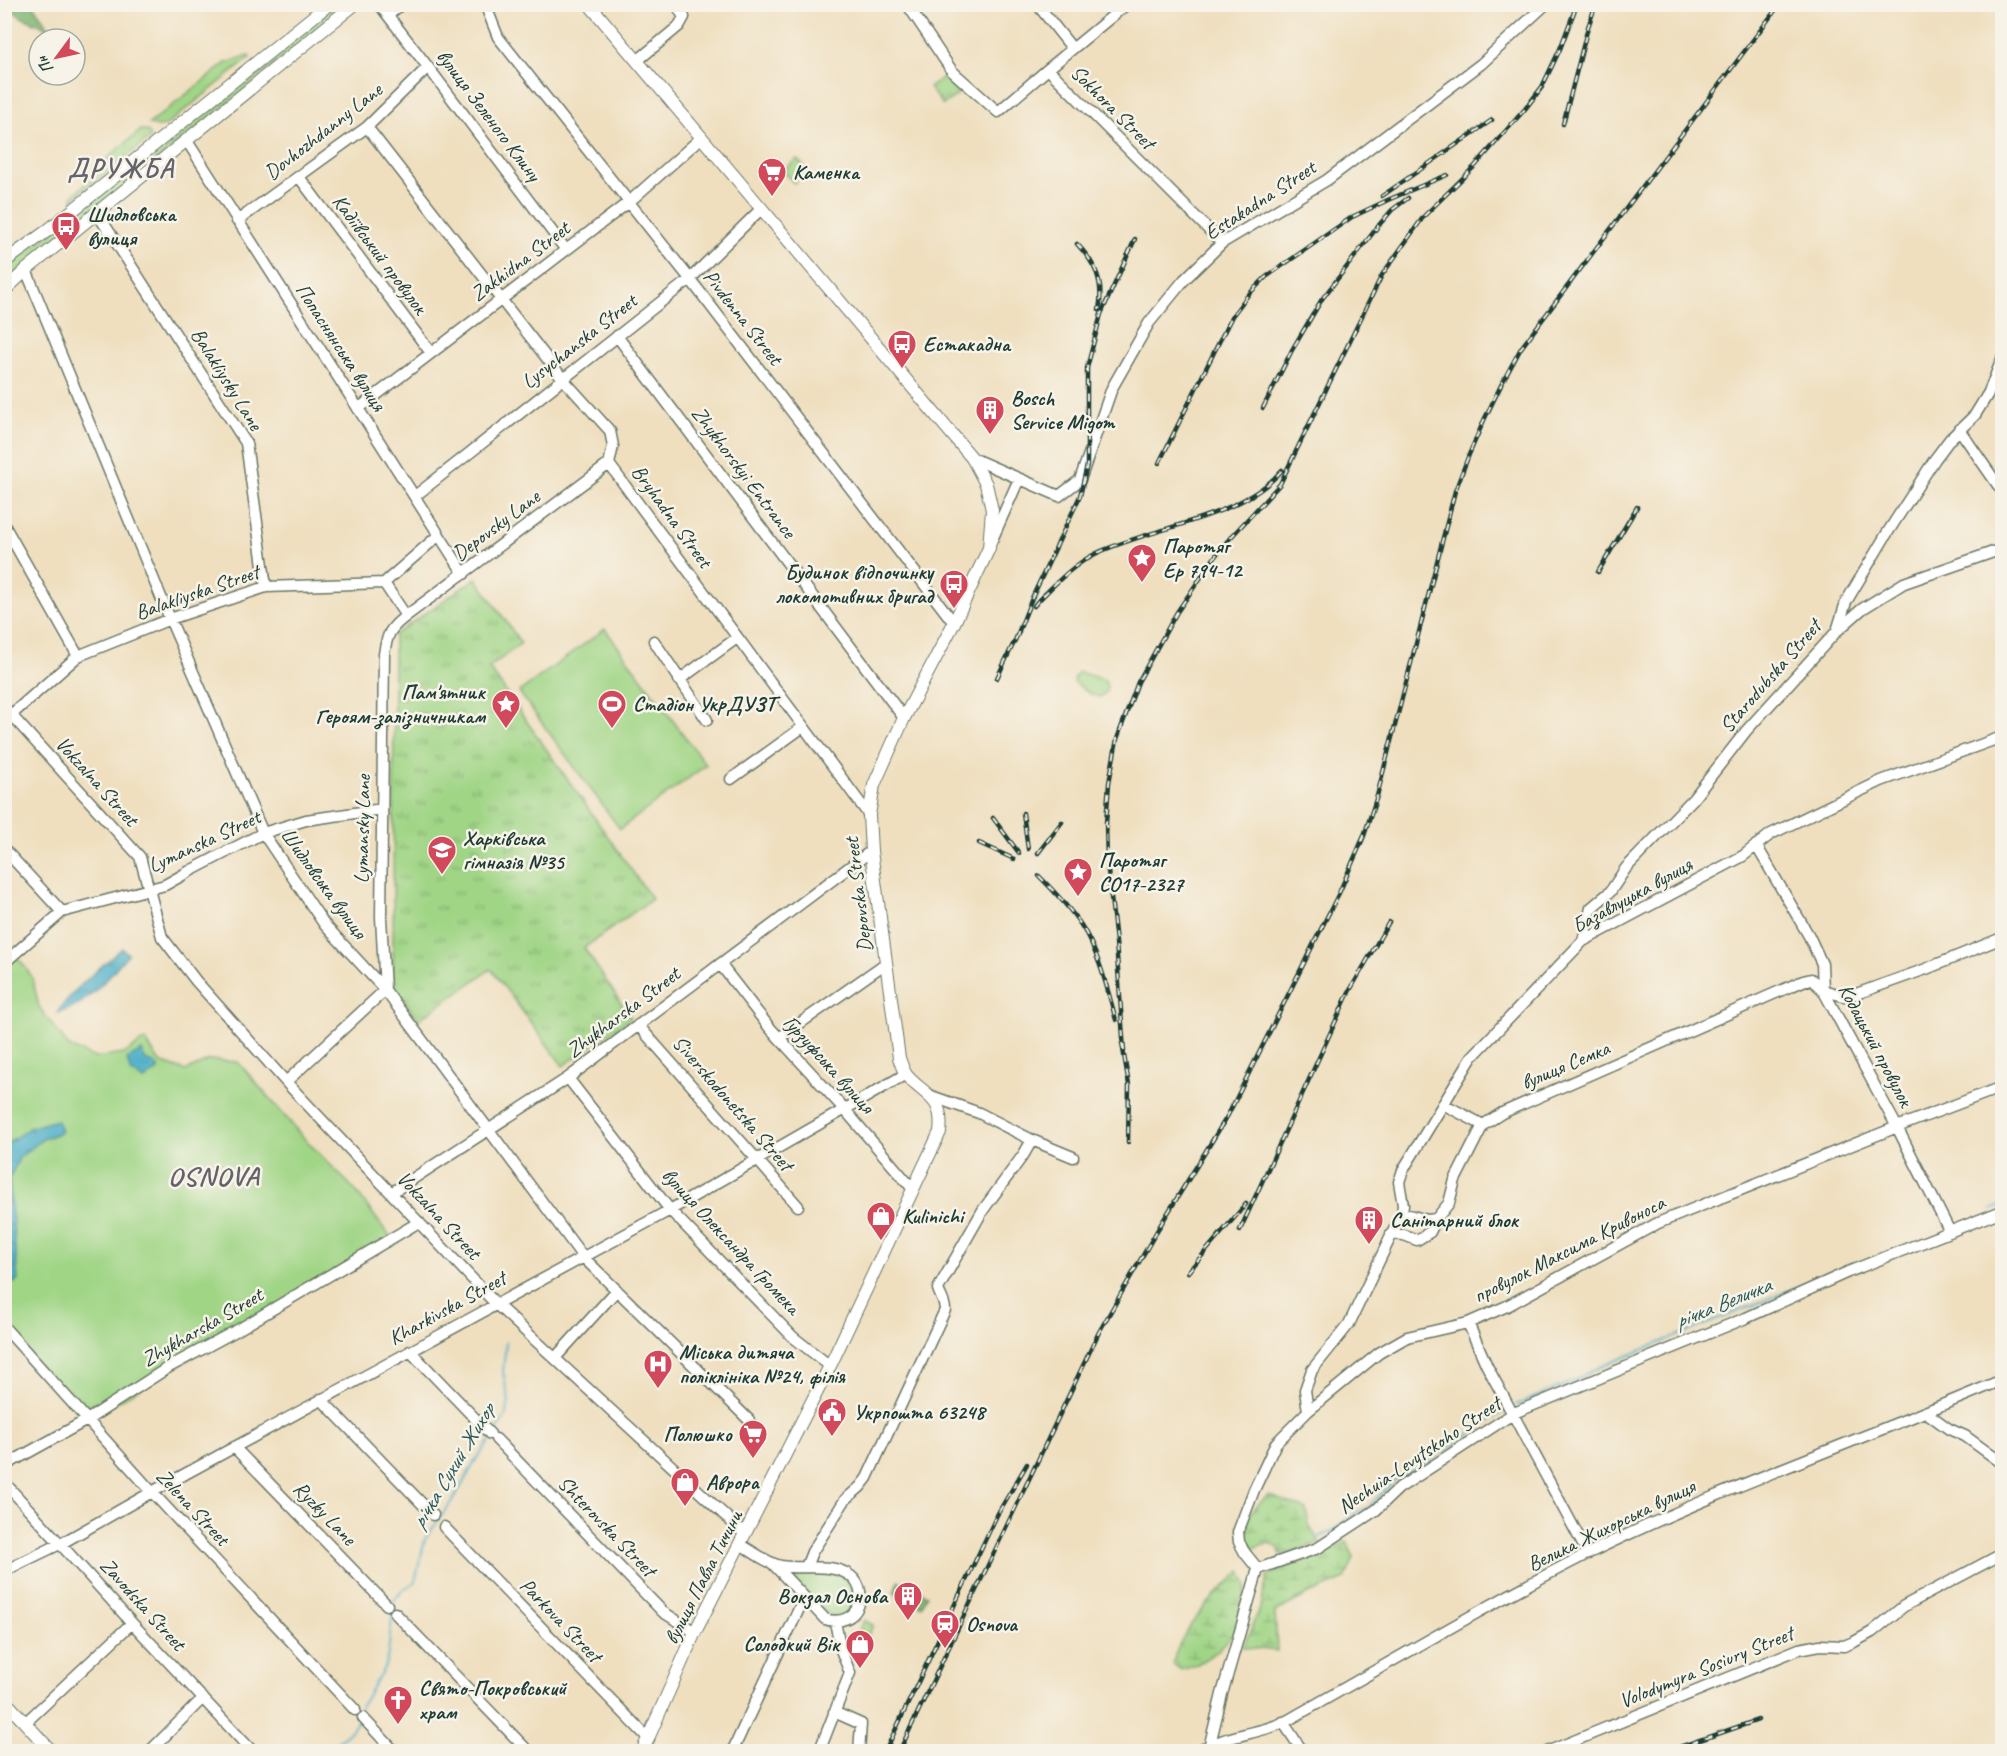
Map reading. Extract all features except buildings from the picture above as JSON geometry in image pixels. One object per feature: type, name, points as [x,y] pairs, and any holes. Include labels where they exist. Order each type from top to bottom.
[{"type":"main road","points":[[4,262],[47,231],[329,4]]},
{"type":"main road","points":[[5,288],[355,4]]},
{"type":"main road","name":"Depovska Street","points":[[589,4],[972,458],[986,484],[992,510],[988,548],[954,623],[904,718],[873,785],[869,815],[871,851],[898,1058],[906,1074],[931,1096]]},
{"type":"main road","name":"вулиця Павла Тичини","points":[[642,1752],[695,1632],[830,1366],[940,1132],[941,1118],[938,1105],[931,1096]]},
{"type":"main road","points":[[4,1700],[52,1752]]},
{"type":"street","name":"вулиця Зеленого Клину","points":[[379,4],[566,250]]},
{"type":"street","points":[[388,15],[402,4]]},
{"type":"street","name":"Pivdenna Street","points":[[485,4],[498,37],[690,279],[954,623]]},
{"type":"street","points":[[637,62],[679,26],[684,17],[680,11],[682,4]]},
{"type":"street","name":"Sokhora Street","points":[[907,4],[952,71],[998,112],[1048,69],[1222,243]]},
{"type":"street","points":[[1036,4],[1072,48]]},
{"type":"street","points":[[1048,69],[1127,4]]},
{"type":"street","name":"Estakadna Street","points":[[972,458],[1059,496],[1080,480],[1112,388],[1149,323],[1184,280],[1222,243],[1327,180],[1481,64],[1546,4]]},
{"type":"street","name":"Dovhozhdanny Lane","points":[[237,221],[367,127],[428,67]]},
{"type":"street","name":"Bryhadna Street","points":[[367,127],[563,379],[610,431],[613,446],[609,464],[869,815]]},
{"type":"street","name":"Zakhidna Street","points":[[358,409],[629,202],[701,138]]},
{"type":"street","name":"Попаснянська вулиця","points":[[187,141],[464,574]]},
{"type":"street","name":"Кадіївський провулок","points":[[299,177],[431,353]]},
{"type":"street","name":"Lysychanska Street","points":[[415,496],[690,279],[761,208]]},
{"type":"street","name":"Balakliysky Lane","points":[[97,213],[246,443],[266,587]]},
{"type":"street","name":"Шидловська вулиця","points":[[26,270],[170,619],[263,833],[324,924],[385,990],[583,1257],[749,1420]]},
{"type":"street","name":"Zhykhorskyi Entrance","points":[[617,336],[904,718]]},
{"type":"street","name":"Starodubska Street","points":[[1583,941],[1591,908],[1610,892],[1626,867],[1693,799],[1746,731],[1837,631],[1846,602],[1880,545],[1935,459],[1959,429],[1975,415],[1989,392],[2002,358]]},
{"type":"street","points":[[1959,429],[2002,491]]},
{"type":"street","name":"Depovsky Lane","points":[[406,616],[609,464]]},
{"type":"street","points":[[988,548],[1019,479]]},
{"type":"street","points":[[4,525],[78,656]]},
{"type":"street","points":[[406,616],[384,583],[439,535]]},
{"type":"street","points":[[1837,631],[1863,609],[1904,583],[2002,549]]},
{"type":"street","name":"Balakliyska Street","points":[[8,711],[78,656],[170,619],[266,587],[384,583]]},
{"type":"street","name":"Lymansky Lane","points":[[385,990],[381,917],[384,654],[388,634],[406,616]]},
{"type":"street","points":[[679,680],[736,638]]},
{"type":"street","points":[[654,641],[707,720]]},
{"type":"street","name":"Vokzalna Street","points":[[8,711],[140,857],[162,937],[196,981],[286,1082],[496,1304],[743,1539],[773,1564]]},
{"type":"street","points":[[732,779],[804,727]]},
{"type":"street","name":"Базавлуцька вулиця","points":[[1402,1213],[1399,1182],[1403,1170],[1472,1057],[1583,941],[1743,856],[1771,834],[1881,781],[2002,736]]},
{"type":"street","name":"Lymanska Street","points":[[148,889],[165,885],[263,833],[306,819],[382,809]]},
{"type":"street","name":"Кодацький провулок","points":[[1756,845],[1809,936],[1822,964],[1823,990],[1897,1127],[1950,1232]]},
{"type":"street","points":[[4,849],[62,912]]},
{"type":"street","name":"Zhykharska Street","points":[[391,1193],[568,1078],[871,851]]},
{"type":"street","points":[[4,963],[62,912],[148,889]]},
{"type":"street","name":"вулиця Семка","points":[[1483,1125],[1502,1113],[1803,981],[1810,979],[1823,990],[1843,996],[1856,994],[2002,938]]},
{"type":"street","points":[[779,1038],[886,963]]},
{"type":"street","name":"Гурзуфська вулиця","points":[[720,964],[779,1038],[912,1188]]},
{"type":"street","points":[[286,1082],[385,990]]},
{"type":"street","name":"Siverskodonetska Street","points":[[638,1025],[798,1206]]},
{"type":"street","name":"Kharkivska Street","points":[[4,1571],[62,1543],[152,1491],[670,1210],[906,1074]]},
{"type":"street","name":"вулиця Олександра Громека","points":[[568,1078],[670,1210],[793,1337],[830,1366]]},
{"type":"street","name":"провулок Максима Кривоноса","points":[[1258,1569],[1239,1542],[1238,1532],[1276,1443],[1308,1411],[1379,1353],[1407,1337],[1468,1323],[1507,1306],[1658,1223],[2002,1087]]},
{"type":"street","name":"Depovska Street","points":[[931,1096],[979,1113],[1032,1140],[1073,1157]]},
{"type":"street","points":[[1391,1234],[1404,1235],[1417,1240],[1430,1232],[1449,1203],[1455,1179],[1483,1125],[1443,1104]]},
{"type":"street","points":[[806,1567],[812,1552],[845,1500],[867,1478],[896,1418],[945,1310],[945,1304],[938,1289],[983,1210],[1032,1140]]},
{"type":"street","name":"Nechuia-Levytskoho Street","points":[[1258,1569],[1318,1548],[1376,1510],[1399,1488],[1514,1413],[1746,1318],[1848,1272],[2002,1211]]},
{"type":"street","points":[[1308,1411],[1305,1390],[1312,1370],[1348,1324],[1402,1213],[1427,1220],[1436,1220]]},
{"type":"street","name":"Zhykharska Street","points":[[4,1466],[87,1419],[169,1366],[241,1328],[418,1222]]},
{"type":"street","points":[[555,1358],[617,1290]]},
{"type":"street","points":[[1468,1323],[1487,1366],[1588,1554]]},
{"type":"street","name":"Zelena Street","points":[[4,1328],[395,1752]]},
{"type":"street","name":"Shterovska Street","points":[[410,1351],[663,1612],[695,1632]]},
{"type":"street","name":"Велика Жихорська вулиця","points":[[1198,1752],[1210,1744],[1260,1731],[1283,1722],[1588,1554],[1688,1507],[1927,1413],[2002,1380]]},
{"type":"street","points":[[321,1399],[433,1515]]},
{"type":"street","points":[[1927,1413],[1949,1429],[1965,1436],[2002,1463]]},
{"type":"street","name":"Ryzky Lane","points":[[234,1447],[529,1752]]},
{"type":"street","name":"Zavodska Street","points":[[4,1482],[253,1752]]},
{"type":"street","name":"Parkova Street","points":[[444,1527],[649,1739]]},
{"type":"street","name":"Volodymyra Sosiury Street","points":[[1547,1752],[1799,1649],[1820,1645],[1844,1646],[1854,1642],[1872,1632],[1904,1606],[2002,1554]]},
{"type":"street","points":[[773,1564],[790,1567],[822,1567],[850,1576],[856,1583],[861,1597],[857,1609],[844,1621],[835,1622],[825,1619],[773,1564]]},
{"type":"street","points":[[1210,1744],[1258,1569]]},
{"type":"street","points":[[732,1752],[804,1598]]},
{"type":"street","points":[[819,1752],[850,1673],[835,1622]]},
{"type":"street","points":[[26,1722],[132,1623]]},
{"type":"street","points":[[149,1752],[202,1698]]},
{"type":"street","points":[[834,1712],[861,1724],[859,1752]]},
{"type":"street","points":[[1283,1722],[1303,1752]]},
{"type":"green space","points":[[5,4],[33,5],[49,27],[45,27],[21,17]]},
{"type":"green space","points":[[335,5],[348,5],[13,276],[8,272],[7,268]]},
{"type":"green space","points":[[249,56],[250,58],[165,126],[158,127],[149,124],[226,63]]},
{"type":"green space","points":[[944,77],[958,94],[943,105],[929,88]]},
{"type":"green space","points":[[141,130],[149,132],[150,138],[72,200],[72,196],[91,179],[111,155]]},
{"type":"green space","points":[[797,159],[808,171],[794,183],[783,171]]},
{"type":"green space","points":[[476,578],[521,643],[489,668],[652,899],[584,948],[631,1018],[563,1066],[491,969],[418,1020],[393,984],[394,635]]},
{"type":"green space","name":"Стадіон УкрДУЗТ","points":[[605,629],[706,765],[620,829],[519,692]]},
{"type":"green space","points":[[1079,672],[1105,680],[1106,692],[1099,697],[1083,689],[1074,682]]},
{"type":"green space","points":[[14,955],[32,977],[39,1007],[69,1047],[95,1058],[124,1054],[145,1040],[160,1062],[186,1071],[209,1060],[238,1062],[302,1136],[355,1190],[391,1238],[87,1420],[5,1327],[4,964]]},
{"type":"green space","points":[[1268,1495],[1306,1509],[1309,1526],[1320,1543],[1281,1555],[1278,1547],[1269,1543],[1250,1550],[1243,1537],[1250,1513]]},
{"type":"green space","points":[[1347,1542],[1354,1558],[1345,1579],[1275,1612],[1277,1651],[1243,1647],[1261,1606],[1267,1577],[1282,1568],[1313,1558]]},
{"type":"green space","points":[[1241,1571],[1247,1585],[1235,1633],[1215,1653],[1194,1666],[1181,1670],[1173,1664],[1183,1638],[1210,1601]]},
{"type":"green space","points":[[800,1574],[830,1574],[846,1578],[852,1584],[855,1592],[854,1605],[841,1617],[829,1615],[797,1583],[796,1579]]},
{"type":"green space","points":[[899,1581],[927,1595],[922,1606],[894,1592]]},
{"type":"green space","points":[[864,1620],[873,1625],[863,1645],[854,1640]]},
{"type":"water","points":[[122,948],[128,954],[97,990],[68,1010],[57,1013],[79,987]]},
{"type":"water","points":[[142,1051],[145,1060],[154,1063],[159,1069],[144,1080],[130,1071],[127,1059]]},
{"type":"water","points":[[57,1120],[61,1132],[43,1139],[20,1157],[9,1179],[18,1280],[14,1283],[5,1272],[5,1145],[29,1128]]},
{"type":"waterway","name":"річка Величка","points":[[1991,1210],[2002,1205]]},
{"type":"waterway","name":"річка Величка","points":[[1516,1405],[1569,1383],[1600,1367],[1845,1268]]},
{"type":"waterway","name":"річка Сухий Жихор","points":[[494,1434],[505,1417],[509,1402],[503,1372],[506,1342]]},
{"type":"waterway","name":"річка Величка","points":[[1317,1538],[1331,1532],[1358,1511],[1368,1508],[1393,1481],[1426,1463],[1506,1410]]},
{"type":"waterway","name":"річка Сухий Жихор","points":[[360,1712],[361,1706],[385,1666],[394,1600],[404,1589],[415,1582],[425,1539],[455,1497],[477,1458],[491,1439]]},
{"type":"waterway","name":"річка Сухий Жихор","points":[[323,1752],[349,1733],[358,1718]]},
{"type":"railway","points":[[1124,1051],[1107,862],[1106,823],[1109,783],[1117,739],[1138,682],[1177,612],[1221,548],[1280,484],[1382,275],[1424,216],[1475,166],[1542,87],[1560,49],[1577,4]]},
{"type":"railway","points":[[1563,124],[1596,4]]},
{"type":"railway","points":[[899,1752],[1099,1332],[1158,1229],[1228,1115],[1339,893],[1364,836],[1377,796],[1455,491],[1502,383],[1521,348],[1780,4]]},
{"type":"railway","points":[[1382,196],[1492,120]]},
{"type":"railway","points":[[1159,463],[1232,316],[1248,295],[1266,277],[1352,217],[1447,175]]},
{"type":"railway","points":[[1263,408],[1292,350],[1322,299],[1379,225],[1392,210],[1408,198]]},
{"type":"railway","points":[[1016,638],[1032,598],[1080,496],[1087,465],[1087,368],[1101,314],[1135,239]]},
{"type":"railway","points":[[1077,244],[1094,266],[1097,274],[1100,291],[1099,310]]},
{"type":"railway","points":[[1034,606],[1065,575],[1095,554],[1220,511],[1264,487],[1282,470]]},
{"type":"railway","points":[[1598,572],[1637,507]]},
{"type":"railway","points":[[997,678],[1019,632]]},
{"type":"railway","points":[[1023,813],[1028,849]]},
{"type":"railway","points":[[993,818],[1019,853]]},
{"type":"railway","points":[[1038,853],[1062,822]]},
{"type":"railway","points":[[979,843],[1014,859]]},
{"type":"railway","points":[[1039,876],[1056,893],[1081,925],[1093,947],[1116,1020]]},
{"type":"railway","points":[[1240,1230],[1349,992],[1389,922]]},
{"type":"railway","points":[[1122,1043],[1129,1085],[1128,1142]]},
{"type":"railway","points":[[1188,1272],[1246,1204]]},
{"type":"railway","points":[[885,1752],[997,1515],[1027,1464]]},
{"type":"railway","points":[[1665,1752],[1758,1720]]},
{"type":"place","name":"Каменка","points":[[772,198]]},
{"type":"place","name":"Шидловська вулиця","points":[[66,252]]},
{"type":"place","name":"Естакадна","points":[[902,370]]},
{"type":"place","name":"Bosch Service Migom","points":[[990,436]]},
{"type":"place","name":"Паротяг Ер 794-12","points":[[1142,584]]},
{"type":"place","name":"Будинок відпочинку локомотивних бригад","points":[[954,610]]},
{"type":"place","name":"Пам'ятник Героям-залізничникам","points":[[506,730]]},
{"type":"place","name":"Стадіон УкрДУЗТ","points":[[612,730]]},
{"type":"place","name":"Харківська гімназія №35","points":[[442,876]]},
{"type":"place","name":"Паротяг СО17-2327","points":[[1078,898]]},
{"type":"place","name":"Kulinichi","points":[[881,1242]]},
{"type":"place","name":"Санітарний блок","points":[[1369,1246]]},
{"type":"place","name":"Міська дитяча поліклініка №24, філія","points":[[658,1390]]},
{"type":"place","name":"Укрпошта 63248","points":[[832,1438]]},
{"type":"place","name":"Полюшко","points":[[753,1460]]},
{"type":"place","name":"Аврора","points":[[685,1508]]},
{"type":"place","name":"Вокзал Основа","points":[[908,1622]]},
{"type":"place","name":"Osnova","points":[[945,1650]]},
{"type":"place","name":"Солодкий Вік","points":[[860,1670]]},
{"type":"place","name":"Свято-Покровський храм","points":[[398,1726]]},
{"type":"district","name":"ДРУЖБА","points":[[121,168]]},
{"type":"district","name":"OSNOVA","points":[[214,1176]]}]
